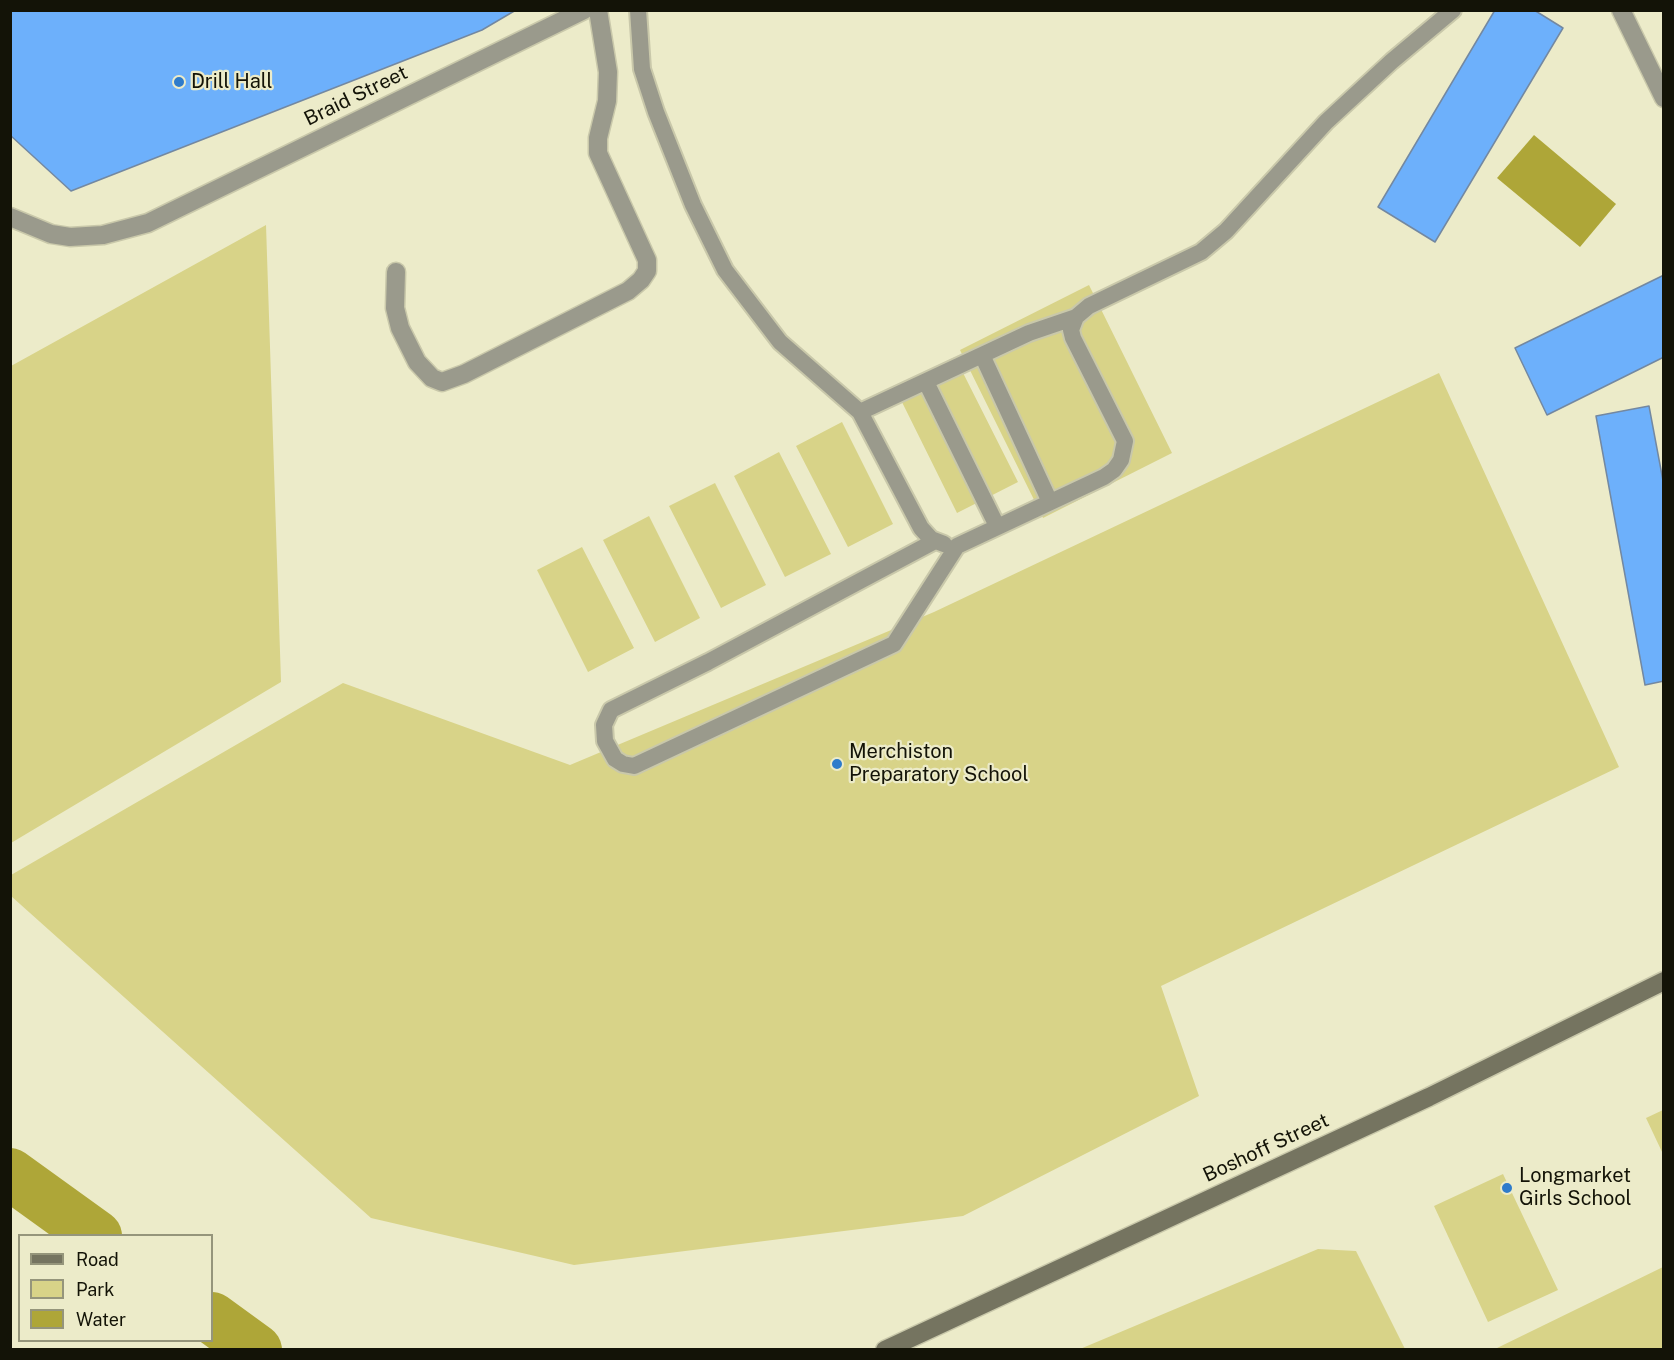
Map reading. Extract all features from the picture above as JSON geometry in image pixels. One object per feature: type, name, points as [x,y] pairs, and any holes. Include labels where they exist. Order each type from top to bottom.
[{"type":"main road","name":"Boshoff Street","points":[[885,1350],[1429,1097],[1664,981]]},
{"type":"street","name":"Braid Street","points":[[10,217],[34,228],[69,237],[104,235],[148,223],[584,10]]},
{"type":"street","points":[[396,272],[395,308],[400,328],[417,362],[432,378],[442,381],[464,374],[628,291],[641,280],[647,271],[647,260],[598,153],[598,138],[607,101],[608,72],[598,10]]},
{"type":"street","points":[[1621,10],[1664,98]]},
{"type":"lane","points":[[638,10],[642,69],[656,112],[693,205],[725,270],[780,342],[860,412],[921,528],[935,541],[957,546]]},
{"type":"lane","points":[[860,412],[1029,333],[1076,317],[1089,306],[1201,252],[1226,231],[1326,122],[1392,61],[1454,10]]},
{"type":"lane","points":[[935,541],[739,646],[611,710],[604,725],[605,741],[615,759],[634,766],[894,644],[957,546],[1104,477],[1114,470],[1125,450],[1120,432],[1072,338],[1071,330],[1076,317]]},
{"type":"lane","points":[[982,355],[1050,502]]},
{"type":"lane","points":[[926,381],[997,526]]},
{"type":"green space","points":[[266,225],[281,682],[11,843],[11,366]]},
{"type":"green space","points":[[1089,285],[1172,453],[1043,518],[960,350]]},
{"type":"green space","points":[[955,357],[1018,482],[957,513],[895,388]]},
{"type":"green space","points":[[1439,373],[1619,767],[1161,986],[1199,1096],[963,1216],[574,1265],[371,1218],[11,896],[11,875],[343,683],[570,765],[934,612]]},
{"type":"green space","points":[[842,422],[893,524],[848,547],[796,446]]},
{"type":"green space","points":[[779,452],[831,554],[785,577],[734,476]]},
{"type":"green space","points":[[715,483],[766,585],[721,608],[669,506]]},
{"type":"green space","points":[[649,516],[700,618],[655,642],[603,540]]},
{"type":"green space","points":[[582,547],[634,648],[588,672],[537,570]]},
{"type":"green space","points":[[1663,1110],[1663,1154],[1646,1118]]},
{"type":"green space","points":[[1503,1174],[1558,1290],[1488,1322],[1434,1206]]},
{"type":"green space","points":[[1318,1249],[1356,1251],[1405,1349],[1080,1349]]},
{"type":"green space","points":[[1663,1267],[1663,1349],[1495,1349]]},
{"type":"water","points":[[1534,135],[1616,204],[1580,247],[1497,178]]},
{"type":"building","name":"Drill Hall","points":[[10,10],[516,10],[482,30],[71,191],[10,135]]},
{"type":"building","points":[[1495,10],[1534,10],[1563,28],[1435,242],[1378,207]]},
{"type":"building","points":[[1664,275],[1664,357],[1547,415],[1515,348]]},
{"type":"building","points":[[1649,406],[1664,486],[1664,681],[1645,685],[1596,416]]},
{"type":"waterway","points":[[10,1174],[93,1234]]},
{"type":"waterway","points":[[213,1319],[256,1350]]},
{"type":"place","name":"Drill Hall","points":[[179,82]]},
{"type":"place","name":"Merchiston Preparatory School","points":[[837,764]]},
{"type":"place","name":"Longmarket Girls School","points":[[1507,1188]]}]
